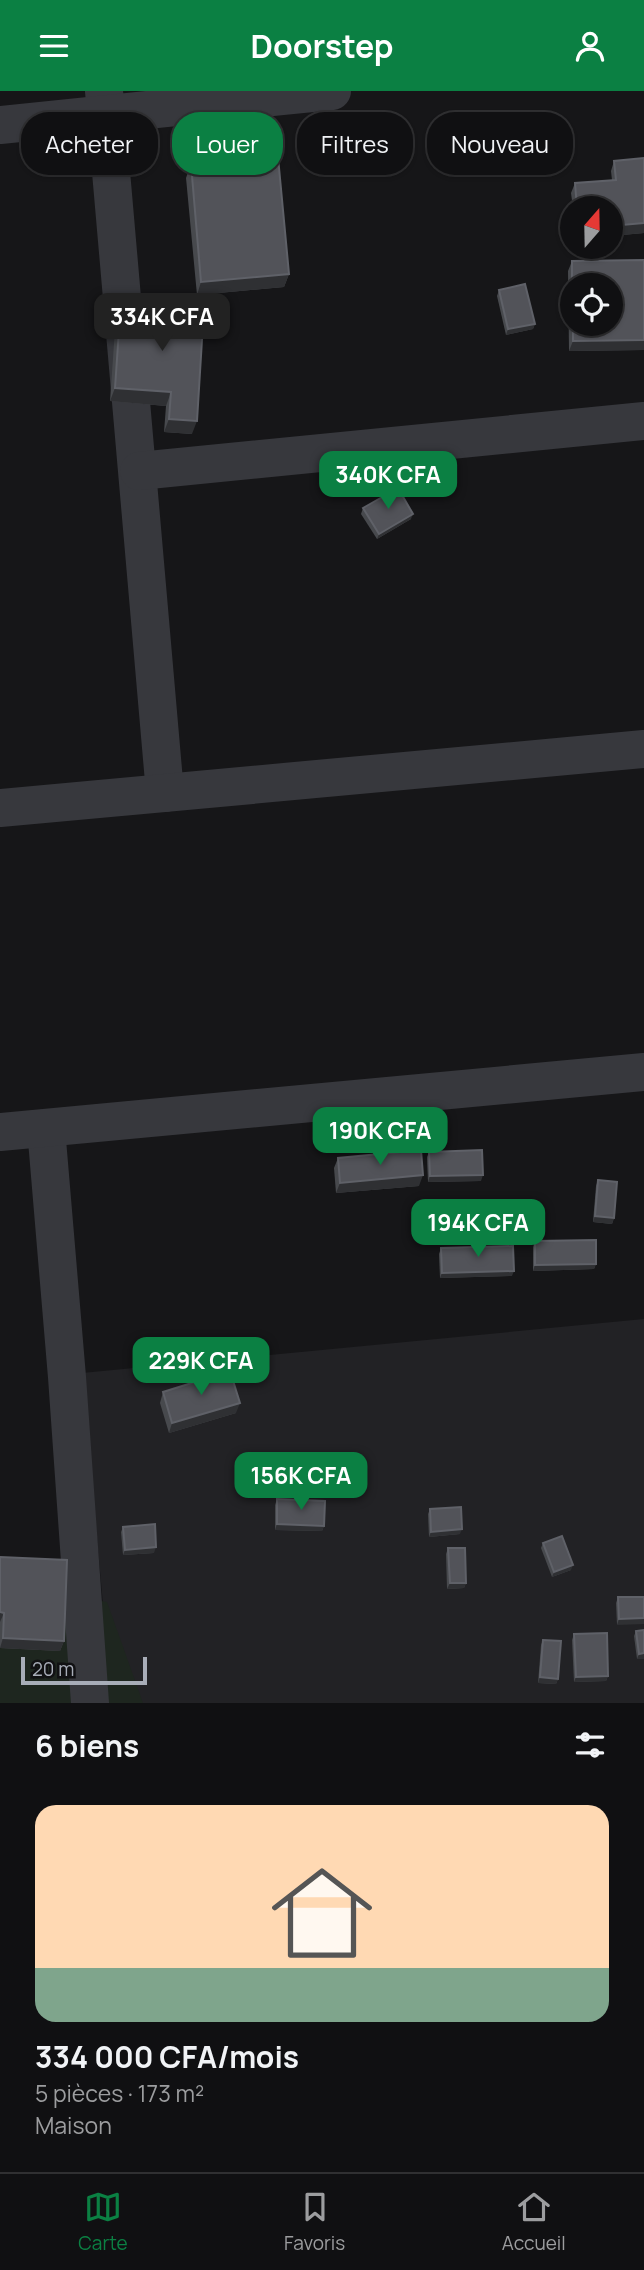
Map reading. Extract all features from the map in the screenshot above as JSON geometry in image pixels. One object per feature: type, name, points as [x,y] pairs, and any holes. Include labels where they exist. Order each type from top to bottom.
[{"type":"street","points":[[0,125],[105,102],[332,91]]},
{"type":"street","points":[[105,102],[165,793]]},
{"type":"street","points":[[139,471],[644,421]]},
{"type":"street","points":[[0,808],[644,749]]},
{"type":"street","points":[[0,1132],[644,1072]]},
{"type":"street","points":[[46,1128],[90,1703]]},
{"type":"shaded area","points":[[644,1319],[644,1703],[112,1703],[82,1373]]},
{"type":"shaded area","points":[[43,1591],[107,1602],[143,1703],[0,1703],[0,1627]]},
{"type":"building","points":[[644,158],[644,223],[623,225],[623,196],[576,196],[575,183],[616,180],[614,161]]},
{"type":"building","points":[[192,175],[280,175],[289,274],[201,282]]},
{"type":"building","points":[[644,260],[644,340],[573,341],[573,336],[623,336],[623,273],[572,273],[572,261]]},
{"type":"building","points":[[525,284],[535,324],[508,329],[499,290]]},
{"type":"building","points":[[121,301],[204,307],[197,421],[169,419],[171,392],[115,388]]},
{"type":"building","points":[[398,488],[413,514],[379,534],[363,508]]},
{"type":"building","points":[[421,1150],[423,1175],[340,1183],[338,1158]]},
{"type":"building","points":[[482,1150],[483,1175],[430,1176],[429,1152]]},
{"type":"building","points":[[598,1180],[617,1182],[614,1218],[595,1216]]},
{"type":"building","points":[[596,1240],[596,1264],[535,1265],[535,1241]]},
{"type":"building","points":[[513,1246],[514,1271],[442,1273],[441,1248]]},
{"type":"building","points":[[230,1371],[240,1403],[172,1423],[163,1392]]},
{"type":"building","points":[[277,1499],[325,1501],[324,1526],[277,1524]]},
{"type":"building","points":[[461,1507],[462,1529],[431,1532],[430,1509]]},
{"type":"building","points":[[155,1524],[156,1547],[125,1550],[123,1527]]},
{"type":"building","points":[[562,1536],[573,1565],[554,1572],[543,1543]]},
{"type":"building","points":[[448,1548],[465,1548],[466,1583],[450,1583]]},
{"type":"building","points":[[0,1557],[67,1560],[64,1641],[3,1638]]},
{"type":"building","points":[[618,1597],[644,1597],[644,1618],[619,1619]]},
{"type":"building","points":[[644,1630],[644,1653],[639,1654],[636,1631]]},
{"type":"building","points":[[607,1633],[608,1676],[576,1677],[574,1634]]},
{"type":"building","points":[[543,1640],[561,1641],[558,1679],[540,1677]]}]
